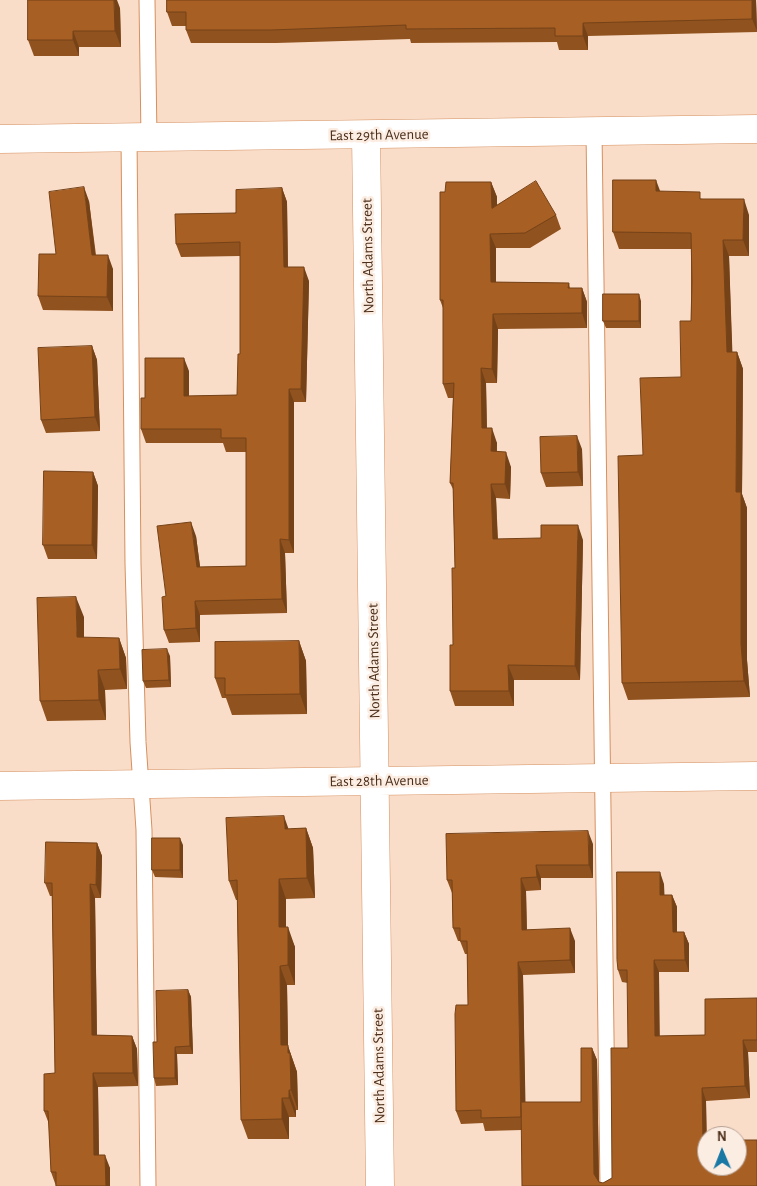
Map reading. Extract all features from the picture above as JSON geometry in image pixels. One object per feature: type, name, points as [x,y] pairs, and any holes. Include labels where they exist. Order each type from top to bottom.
[{"type":"street","name":"East 29th Avenue","points":[[0,139],[757,129]]},
{"type":"street","name":"North Adams Street","points":[[366,135],[380,1186]]},
{"type":"street","name":"East 28th Avenue","points":[[0,786],[757,776]]},
{"type":"lane","points":[[147,0],[139,137],[133,564],[140,784],[144,830],[148,1186]]},
{"type":"lane","points":[[594,131],[608,1186]]},
{"type":"building","points":[[28,0],[114,0],[115,31],[73,31],[73,40],[28,40]]},
{"type":"building","points":[[167,0],[752,0],[752,19],[583,23],[583,36],[555,36],[555,28],[406,29],[406,25],[271,30],[186,30],[186,12],[167,12]]},
{"type":"building","points":[[613,180],[656,180],[656,191],[700,192],[700,199],[744,199],[743,240],[723,240],[727,352],[737,352],[736,492],[741,492],[741,644],[744,681],[622,683],[618,456],[643,455],[640,378],[681,377],[680,321],[691,321],[692,282],[691,233],[613,232]]},
{"type":"building","points":[[536,181],[556,215],[525,233],[490,234],[491,282],[569,283],[568,288],[582,288],[582,313],[493,314],[492,369],[481,368],[482,428],[492,428],[491,451],[506,452],[505,484],[491,484],[493,539],[541,538],[541,525],[578,525],[575,666],[508,665],[509,691],[450,691],[450,645],[453,645],[452,568],[455,568],[453,483],[450,483],[454,383],[443,384],[443,300],[440,300],[440,192],[445,192],[446,182],[491,182],[492,208]]},
{"type":"building","points":[[84,187],[92,255],[108,255],[107,297],[38,296],[39,254],[56,254],[49,192]]},
{"type":"building","points":[[282,188],[284,267],[304,267],[301,389],[289,389],[289,540],[280,539],[282,599],[195,601],[196,628],[164,630],[162,597],[166,596],[157,526],[191,522],[197,567],[246,566],[246,438],[221,438],[221,429],[141,429],[141,398],[145,398],[145,358],[184,358],[184,396],[237,395],[238,354],[240,354],[240,242],[176,244],[175,214],[236,213],[236,190]]},
{"type":"building","points":[[603,294],[639,294],[639,321],[603,321]]},
{"type":"building","points":[[92,346],[95,417],[41,420],[38,348]]},
{"type":"building","points":[[577,436],[578,472],[541,473],[540,437]]},
{"type":"building","points":[[44,471],[93,472],[92,545],[43,545]]},
{"type":"building","points":[[76,597],[77,637],[119,638],[120,669],[98,670],[99,700],[40,701],[37,598]]},
{"type":"building","points":[[299,641],[300,694],[225,695],[225,678],[215,678],[215,642]]},
{"type":"building","points":[[167,649],[169,680],[143,681],[142,650]]},
{"type":"building","points":[[284,816],[285,829],[306,828],[307,878],[279,879],[279,927],[288,927],[288,965],[280,966],[281,1045],[288,1045],[288,1053],[290,1053],[291,1090],[289,1090],[289,1098],[282,1098],[282,1119],[241,1120],[237,880],[229,881],[226,818]]},
{"type":"building","points":[[588,831],[589,865],[536,865],[537,877],[521,878],[522,930],[570,928],[570,960],[518,962],[521,1117],[481,1118],[481,1110],[456,1111],[455,1014],[456,1005],[468,1005],[467,941],[460,941],[460,928],[453,928],[452,880],[447,880],[446,834]]},
{"type":"building","points":[[152,838],[180,838],[180,870],[152,870]]},
{"type":"building","points":[[46,842],[97,843],[96,885],[90,884],[92,1035],[132,1036],[133,1073],[93,1073],[94,1155],[105,1155],[106,1186],[56,1186],[56,1172],[51,1172],[48,1111],[44,1111],[44,1074],[55,1073],[52,883],[45,883]]},
{"type":"building","points":[[617,872],[660,872],[660,895],[672,895],[673,932],[684,932],[685,960],[654,960],[655,1036],[705,1035],[705,999],[757,998],[757,1040],[743,1040],[745,1086],[702,1088],[703,1126],[697,1126],[697,1176],[747,1176],[747,1140],[757,1140],[757,1186],[522,1186],[521,1102],[581,1102],[581,1048],[592,1048],[594,1174],[599,1182],[603,1183],[612,1178],[611,1048],[628,1048],[627,970],[618,970]]},
{"type":"building","points":[[188,990],[190,1046],[175,1047],[175,1078],[154,1078],[153,1042],[157,1042],[156,991]]}]
